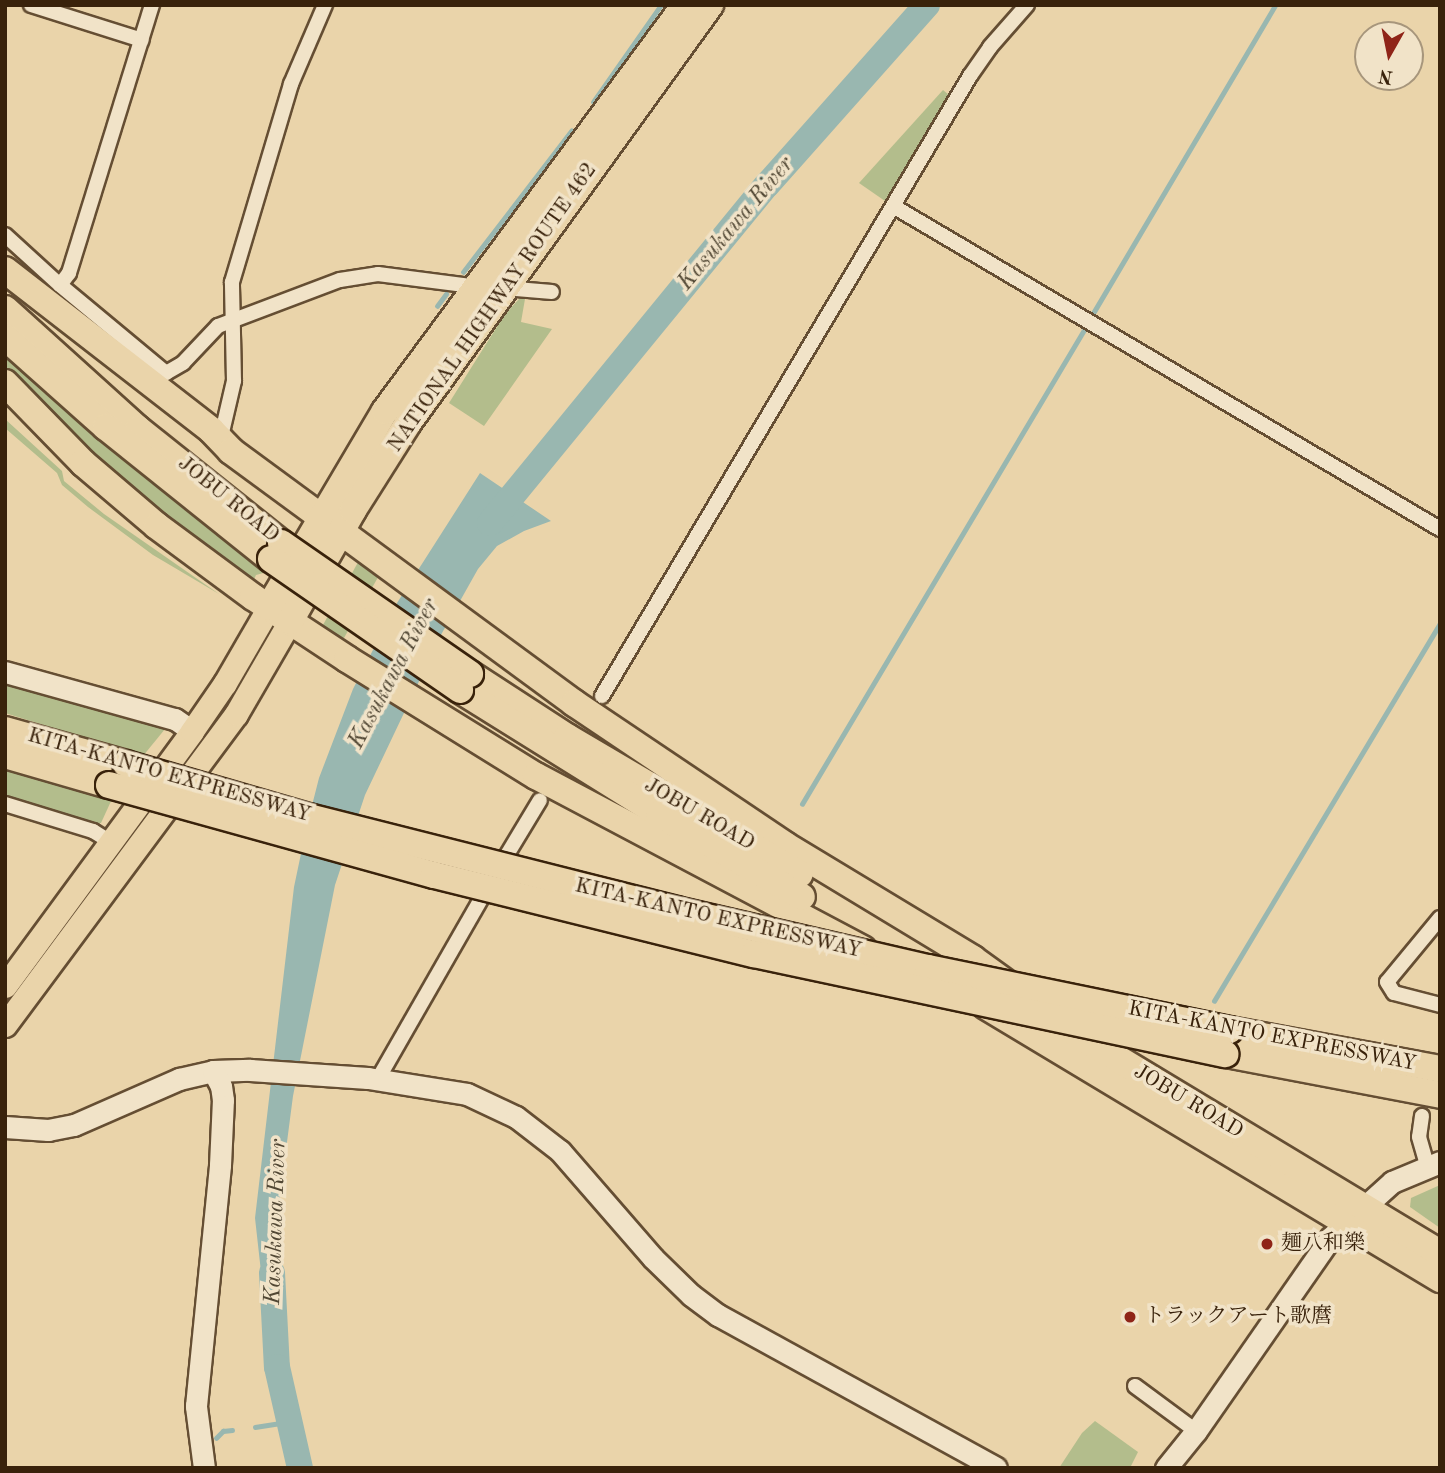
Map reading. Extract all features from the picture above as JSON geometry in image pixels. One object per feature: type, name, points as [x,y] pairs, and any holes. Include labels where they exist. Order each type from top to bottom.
[{"type":"highway","name":"NATIONAL HIGHWAY ROUTE 462","points":[[280,614],[330,524],[385,411],[685,5]]},
{"type":"highway","name":"NATIONAL HIGHWAY ROUTE 462","points":[[330,524],[408,424],[710,5]]},
{"type":"highway","points":[[5,270],[211,430],[220,441],[489,642],[785,845],[973,959],[1069,1029]]},
{"type":"highway","name":"JOBU ROAD","points":[[5,309],[276,551]]},
{"type":"highway","name":"JOBU ROAD","points":[[5,337],[106,426],[276,551],[659,814],[964,993],[1356,1215],[1440,1253]]},
{"type":"highway","points":[[5,383],[73,453],[194,555],[445,722],[536,776],[897,967],[964,993]]},
{"type":"highway","name":"JOBU ROAD","points":[[465,682],[1069,1029],[1356,1215],[1440,1279]]},
{"type":"highway","name":"KITA-KANTO EXPRESSWAY","points":[[5,730],[309,817],[676,910],[928,968],[1440,1094]]},
{"type":"highway","name":"KITA-KANTO EXPRESSWAY","points":[[5,755],[434,874],[754,954],[1228,1042],[1440,1069]]},
{"type":"main road","points":[[5,986],[225,683],[280,614]]},
{"type":"main road","points":[[5,1025],[229,724],[280,614]]},
{"type":"street","points":[[31,5],[142,40]]},
{"type":"street","points":[[60,285],[69,273],[152,5]]},
{"type":"street","points":[[220,441],[234,381],[232,282],[291,84],[325,5]]},
{"type":"street","points":[[602,695],[970,76],[990,47],[1027,5]]},
{"type":"street","points":[[893,206],[1440,529]]},
{"type":"street","points":[[5,235],[60,285],[166,373],[183,363],[211,330],[353,277],[402,276],[477,287],[551,292]]},
{"type":"street","points":[[5,672],[175,719],[192,731]]},
{"type":"street","points":[[370,1078],[540,800]]},
{"type":"street","points":[[5,804],[93,831],[111,843]]},
{"type":"street","points":[[1440,918],[1387,982],[1394,993],[1440,1005]]},
{"type":"street","points":[[5,1127],[48,1130],[74,1125],[179,1079],[213,1071],[250,1070],[370,1078],[450,1090],[482,1100],[516,1117],[560,1151],[653,1258],[691,1295],[753,1336],[996,1468]]},
{"type":"street","points":[[204,1468],[196,1406],[223,1100],[221,1086],[213,1071]]},
{"type":"street","points":[[1166,1468],[1196,1431],[1321,1250],[1392,1182],[1434,1163],[1419,1137],[1422,1115]]},
{"type":"street","points":[[1135,1386],[1196,1431]]},
{"type":"green space","points":[[943,90],[949,95],[885,201],[859,183]]},
{"type":"green space","points":[[520,298],[525,299],[521,322],[552,329],[484,426],[449,403],[505,314]]},
{"type":"green space","points":[[5,351],[267,572],[256,575],[251,586],[158,520],[5,373]]},
{"type":"green space","points":[[5,419],[62,471],[64,481],[104,514],[219,594],[153,555],[88,507],[62,485],[57,473],[5,428]]},
{"type":"green space","points":[[361,557],[382,570],[339,647],[319,632]]},
{"type":"green space","points":[[5,685],[165,729],[143,756],[5,713]]},
{"type":"green space","points":[[5,769],[112,799],[101,823],[94,823],[5,797]]},
{"type":"green space","points":[[1440,1185],[1440,1228],[1410,1207],[1411,1198]]},
{"type":"green space","points":[[1095,1421],[1138,1452],[1130,1468],[1059,1468],[1082,1433]]},
{"type":"water","points":[[480,473],[551,521],[524,531],[497,546],[478,569],[442,633],[365,795],[335,885],[293,1096],[278,1211],[273,1306],[262,1281],[255,1218],[294,887],[307,825],[319,778],[353,689],[397,603]]},
{"type":"waterway","points":[[593,102],[661,5]]},
{"type":"waterway","name":"Kasukawa River","points":[[490,523],[767,185],[927,5]]},
{"type":"waterway","points":[[1092,315],[1275,5]]},
{"type":"waterway","points":[[463,272],[571,131]]},
{"type":"waterway","points":[[437,306],[446,294]]},
{"type":"waterway","points":[[802,804],[1084,330]]},
{"type":"waterway","points":[[1214,1001],[1440,623]]},
{"type":"waterway","name":"Kasukawa River","points":[[272,1273],[277,1367],[300,1468]]},
{"type":"waterway","points":[[255,1427],[287,1422]]},
{"type":"waterway","points":[[216,1438],[223,1431],[232,1430]]},
{"type":"place","name":"麺八和樂","points":[[1267,1244]]},
{"type":"place","name":"トラックアート歌麿","points":[[1130,1317]]}]
